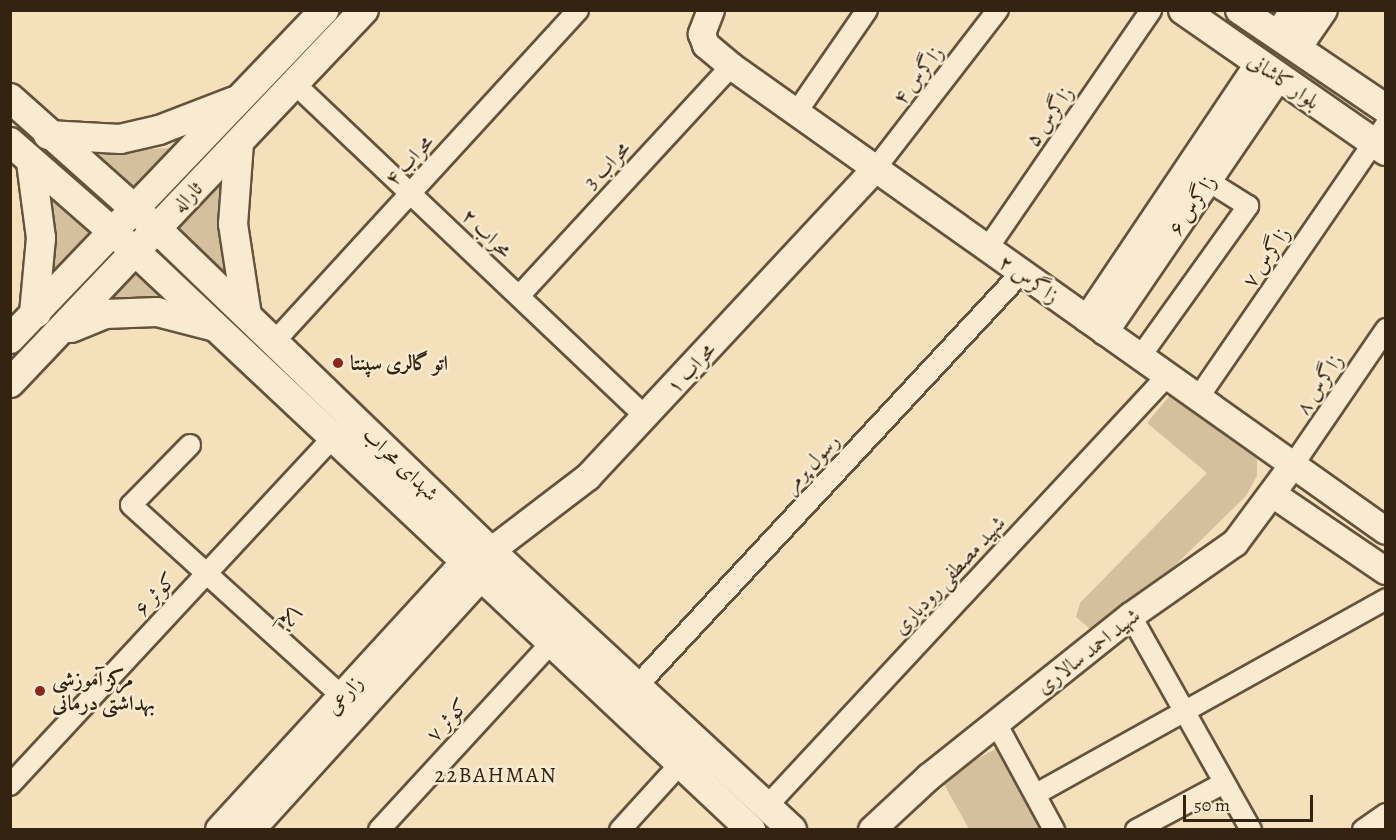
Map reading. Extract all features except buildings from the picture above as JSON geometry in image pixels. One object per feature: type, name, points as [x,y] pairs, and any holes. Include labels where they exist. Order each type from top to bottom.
[{"type":"main road","name":"ثاراله","points":[[10,339],[112,230],[244,97],[324,10]]},
{"type":"main road","name":"ثاراله","points":[[10,383],[137,253],[364,10]]},
{"type":"main road","name":"بلوار کاشانی","points":[[1183,10],[1269,70],[1381,139]]},
{"type":"main road","name":"بلوار کاشانی","points":[[1240,10],[1386,109]]},
{"type":"main road","points":[[1269,70],[1287,42]]},
{"type":"main road","points":[[273,65],[295,84]]},
{"type":"main road","points":[[48,135],[120,139],[159,130],[244,97]]},
{"type":"main road","name":"شهدای محراب","points":[[10,98],[48,135],[157,229],[274,342],[480,562],[551,644],[680,764],[759,818],[792,830]]},
{"type":"main road","name":"شهدای محراب","points":[[10,142],[112,230],[334,436],[480,562],[637,686],[759,818]]},
{"type":"main road","points":[[239,143],[233,224],[247,315]]},
{"type":"main road","points":[[31,162],[41,238],[34,314],[53,316],[58,333],[105,314],[124,313],[157,312],[216,327]]},
{"type":"main road","name":"زارعی","points":[[220,830],[342,696],[480,562]]},
{"type":"main road","name":"زارعی","points":[[250,830],[480,562]]},
{"type":"street","name":"محراب ۴","points":[[274,342],[578,10]]},
{"type":"street","name":"زاگرس ۲","points":[[711,10],[702,34],[706,45],[731,66],[1386,531]]},
{"type":"street","points":[[796,113],[867,10]]},
{"type":"street","name":"زاگرس ۴","points":[[876,169],[999,10]]},
{"type":"street","name":"زاگرس ۵","points":[[987,249],[1151,10]]},
{"type":"street","points":[[1287,42],[1294,10]]},
{"type":"street","points":[[1287,42],[1324,10]]},
{"type":"street","name":"محراب 3","points":[[519,296],[731,66]]},
{"type":"street","name":"زاگرس ۶","points":[[1096,326],[1269,70]]},
{"type":"street","name":"محراب ۲","points":[[295,84],[646,417]]},
{"type":"street","name":"زاگرس ۷","points":[[1198,398],[1381,139]]},
{"type":"street","name":"محراب ۱","points":[[480,562],[588,477],[876,169]]},
{"type":"street","points":[[1140,357],[1248,206],[1198,175]]},
{"type":"street","name":"رسول پرمر","points":[[637,686],[1021,273]]},
{"type":"street","name":"زاگرس ۸","points":[[1293,465],[1386,329]]},
{"type":"street","name":"شهید مصطفی رودباری","points":[[759,818],[1167,376]]},
{"type":"street","name":"کوثر ۶","points":[[10,784],[334,436]]},
{"type":"street","name":"یکم","points":[[190,445],[131,505],[342,696]]},
{"type":"street","name":"شهید احمد سالاری","points":[[872,830],[996,723],[1131,616],[1235,543],[1274,495],[1293,465]]},
{"type":"street","points":[[1274,495],[1386,571]]},
{"type":"street","points":[[1036,794],[1185,714],[1386,599]]},
{"type":"street","points":[[1131,616],[1251,830]]},
{"type":"street","name":"کوثر ۷","points":[[380,830],[551,644]]},
{"type":"street","points":[[996,723],[1054,830]]},
{"type":"street","points":[[620,830],[680,764]]},
{"type":"street","points":[[1136,830],[1224,783]]},
{"type":"street","points":[[1363,830],[1386,814]]},
{"type":"shaded area","points":[[170,148],[134,188],[96,152]]},
{"type":"shaded area","points":[[227,176],[229,277],[178,225]]},
{"type":"shaded area","points":[[40,181],[95,229],[49,282]]},
{"type":"shaded area","points":[[136,267],[173,303],[100,307]]},
{"type":"shaded area","points":[[1174,390],[1257,452],[1257,476],[1246,496],[1115,624],[1103,632],[1090,629],[1076,617],[1080,603],[1207,473],[1147,423]]},
{"type":"shaded area","points":[[997,748],[1042,829],[969,829],[941,779]]},
{"type":"place","name":"اتو گالری سپنتا","points":[[338,363]]},
{"type":"place","name":"مرکز آموزشی بهداشتی درمانی","points":[[40,691]]},
{"type":"district","name":"22BAHMAN","points":[[496,776]]}]
